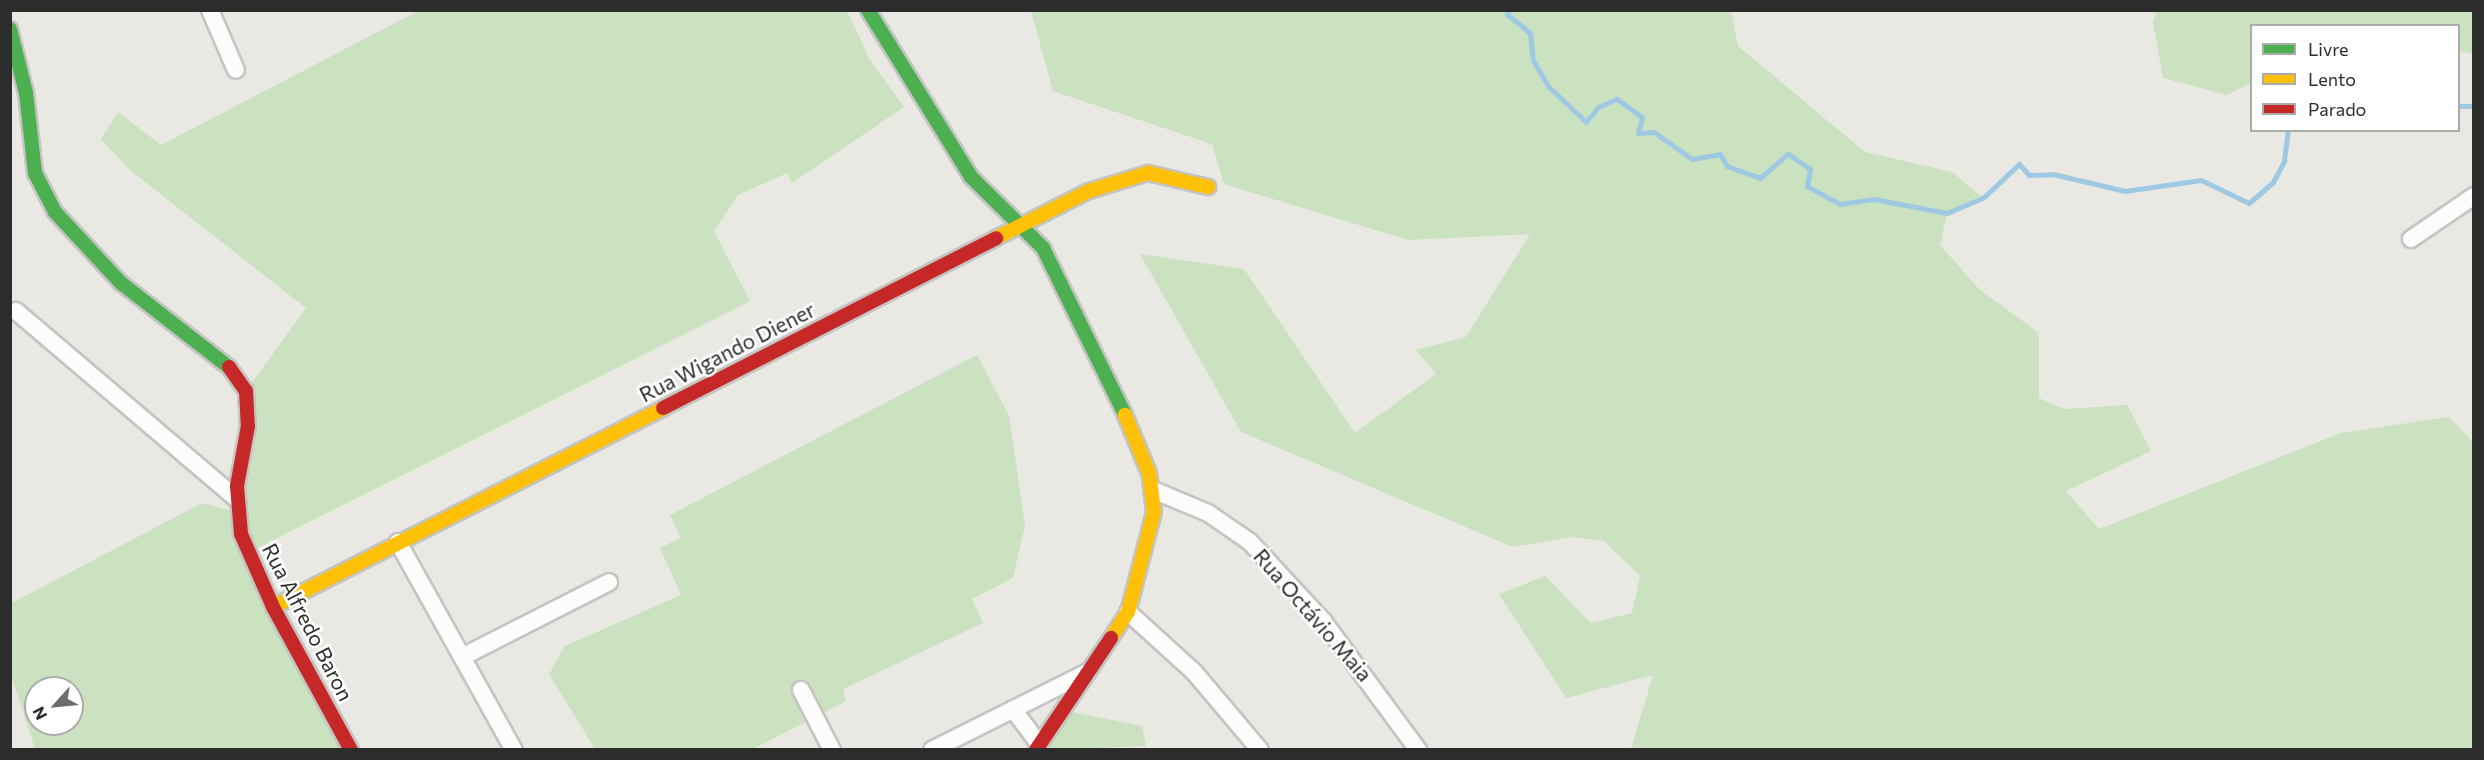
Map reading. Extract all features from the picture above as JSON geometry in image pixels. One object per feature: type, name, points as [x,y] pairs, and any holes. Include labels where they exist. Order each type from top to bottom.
[{"type":"street","points":[[210,10],[236,70]]},
{"type":"street","points":[[868,10],[971,177],[1043,248],[1083,323],[1131,424],[1153,490],[1150,541],[1128,612],[1037,747],[1012,709]]},
{"type":"street","name":"Rua Alfredo Baron","points":[[10,29],[35,173],[55,212],[121,283],[224,360],[242,383],[249,411],[237,499],[244,543],[273,607],[351,750]]},
{"type":"street","name":"Rua Wigando Diener","points":[[273,607],[1022,225],[1131,175],[1162,173],[1208,187]]},
{"type":"street","points":[[2411,239],[2474,196]]},
{"type":"street","points":[[16,311],[237,499]]},
{"type":"street","name":"Rua Octávio Maia","points":[[1153,490],[1208,513],[1264,556],[1323,621],[1418,750]]},
{"type":"street","points":[[398,542],[513,750]]},
{"type":"street","points":[[462,657],[609,582]]},
{"type":"street","points":[[1128,612],[1194,672],[1260,750]]},
{"type":"street","points":[[932,750],[1088,671]]},
{"type":"street","points":[[801,690],[832,750]]},
{"type":"green space","points":[[418,11],[847,11],[870,60],[904,107],[792,183],[787,173],[738,195],[714,231],[750,301],[247,553],[351,749],[35,749],[31,736],[84,736],[84,676],[24,676],[24,715],[11,675],[10,604],[202,503],[237,512],[246,391],[306,308],[131,171],[101,139],[118,112],[161,145]]},
{"type":"green space","points":[[1031,11],[1731,11],[1738,46],[1865,152],[1952,172],[1983,198],[1947,213],[1940,245],[1979,289],[2039,333],[2039,398],[2064,409],[2127,405],[2151,451],[2066,491],[2099,529],[2341,433],[2449,417],[2473,442],[2473,749],[1631,749],[1653,675],[1566,698],[1499,594],[1545,576],[1591,623],[1632,613],[1640,576],[1604,541],[1572,537],[1513,547],[1241,432],[1140,254],[1244,269],[1355,433],[1436,374],[1416,350],[1466,337],[1530,234],[1408,240],[1224,184],[1212,144],[1053,91]]},
{"type":"green space","points":[[2157,11],[2473,11],[2473,54],[2460,51],[2460,24],[2250,24],[2250,84],[2227,95],[2163,78],[2153,22]]},
{"type":"green space","points":[[977,355],[1009,416],[1025,525],[1013,578],[972,599],[983,623],[843,689],[846,701],[753,749],[595,749],[549,674],[565,646],[681,595],[660,548],[681,538],[670,515]]},
{"type":"green space","points":[[1061,710],[1142,726],[1146,746],[1036,750]]},
{"type":"waterway","points":[[1509,10],[1507,14],[1530,33],[1533,60],[1548,86],[1586,122],[1598,107],[1617,99],[1642,117],[1638,133],[1654,132],[1692,159],[1720,154],[1727,166],[1760,178],[1788,154],[1810,169],[1807,186],[1839,204],[1874,199],[1947,213],[1983,198],[2019,164],[2029,175],[2053,174],[2125,191],[2201,180],[2249,203],[2273,182],[2284,161],[2288,132]]},
{"type":"waterway","points":[[2460,106],[2474,106]]},
{"type":"traffic: fast","points":[[868,10],[971,177],[1043,248],[1125,415]]},
{"type":"traffic: fast","points":[[10,29],[26,93],[35,173],[55,212],[121,283],[229,367]]},
{"type":"traffic: slow","points":[[996,238],[1089,191],[1148,173],[1208,187]]},
{"type":"traffic: slow","points":[[273,607],[663,408]]},
{"type":"traffic: slow","points":[[1111,638],[1128,612],[1154,512],[1149,473],[1125,415]]},
{"type":"traffic: jam","points":[[663,408],[996,238]]},
{"type":"traffic: jam","points":[[229,367],[246,391],[248,426],[237,486],[241,534],[273,607],[351,750]]},
{"type":"traffic: jam","points":[[1036,750],[1111,638]]}]
